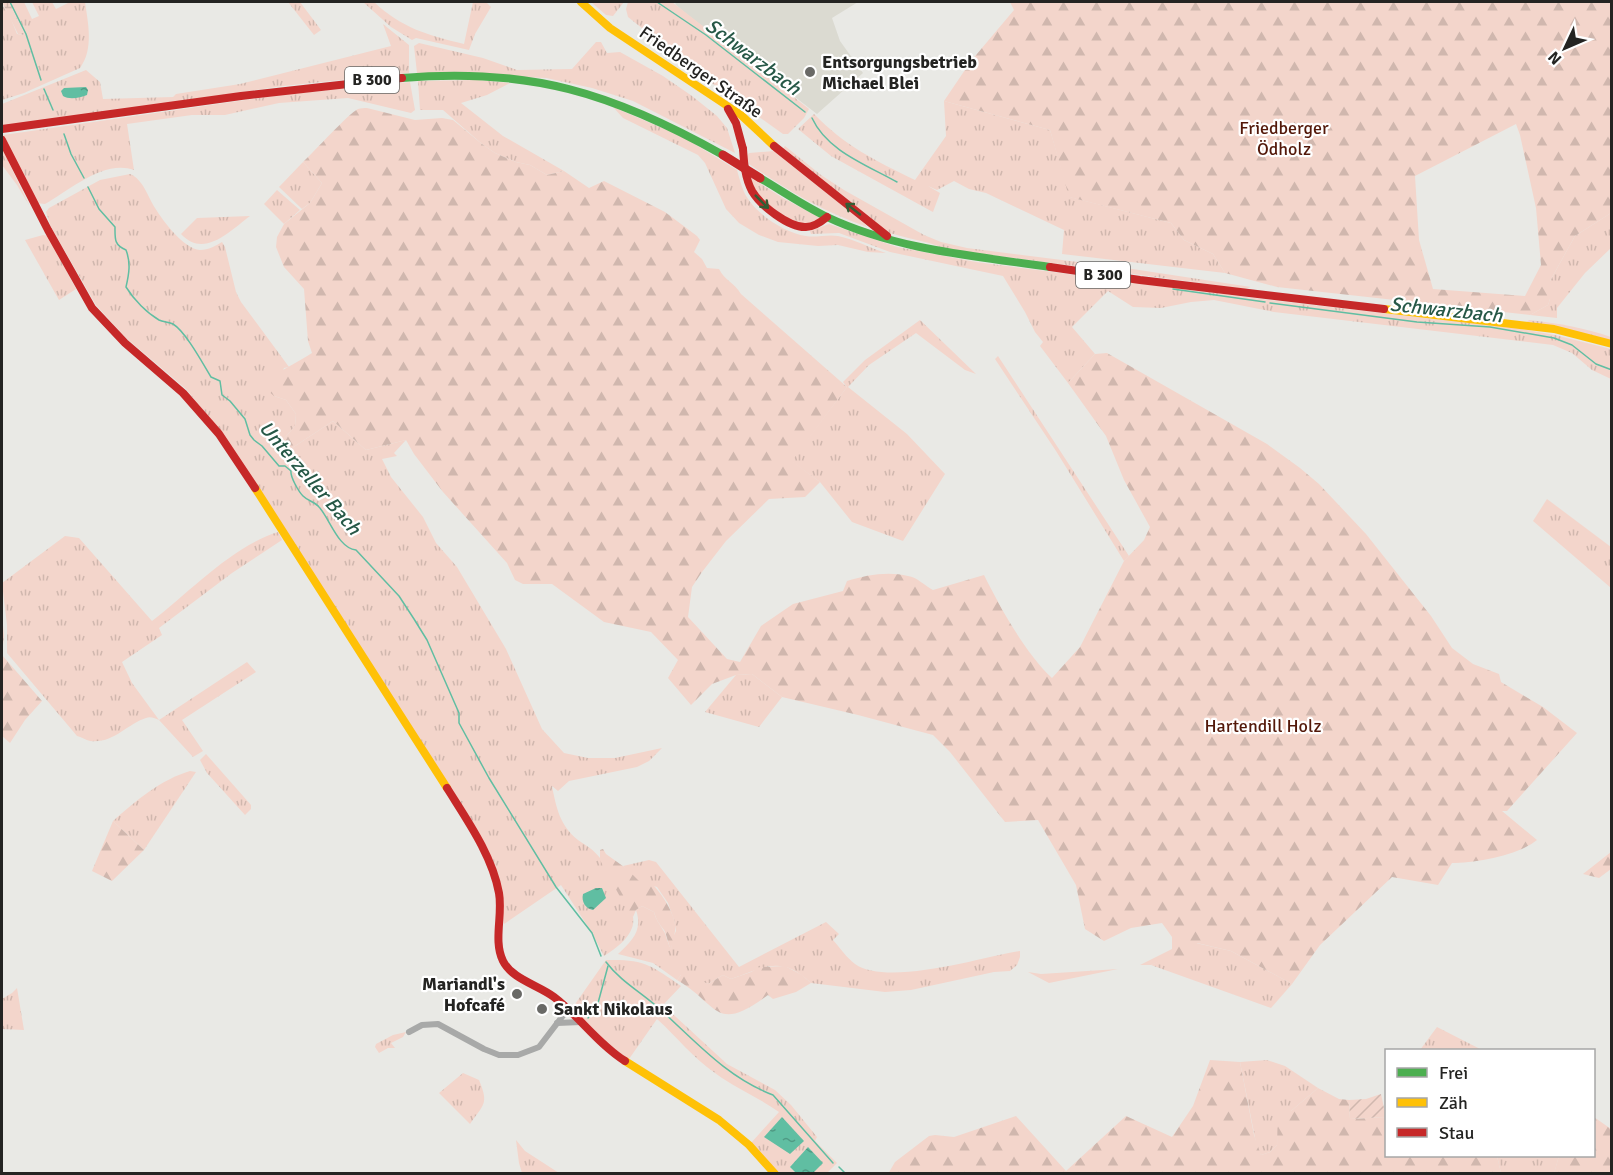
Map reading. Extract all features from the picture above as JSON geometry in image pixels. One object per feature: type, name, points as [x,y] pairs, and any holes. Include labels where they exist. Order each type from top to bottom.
[{"type":"main road","name":"Friedberger Straße","points":[[581,2],[610,28],[741,115],[774,146],[873,226],[900,243]]},
{"type":"main road","name":"B 300","points":[[5,129],[392,78],[477,75],[547,83],[593,95],[658,119],[827,217],[900,243],[955,254],[1140,280],[1554,329],[1611,344]]},
{"type":"main road","points":[[722,102],[736,123],[743,149],[746,174],[752,191],[768,209],[801,227],[809,227],[827,217]]},
{"type":"main road","points":[[2,140],[53,240],[92,308],[125,343],[183,393],[219,434],[454,799],[492,870],[501,906],[498,942],[499,956],[504,966],[554,997],[620,1058],[719,1120],[749,1145],[775,1173]]},
{"type":"street","points":[[409,1032],[422,1025],[438,1023],[484,1049],[499,1055],[518,1056],[539,1047],[568,1009]]},
{"type":"street","points":[[557,1023],[581,1022]]},
{"type":"shaded area","points":[[677,2],[858,2],[832,18],[840,41],[863,73],[817,114],[684,12],[675,4]]},
{"type":"green space","points":[[2,2],[9,2],[25,35],[18,34]]},
{"type":"green space","points":[[9,2],[24,2],[32,19],[39,16],[32,2],[52,2],[56,9],[70,2],[85,2],[89,44],[80,68],[24,93],[2,100],[2,5],[9,14],[17,34],[25,35]]},
{"type":"green space","points":[[288,2],[300,2],[321,30],[314,35]]},
{"type":"green space","points":[[363,2],[374,2],[384,11],[416,29],[464,44],[473,2],[486,2],[491,7],[475,34],[469,50],[416,38],[412,40],[391,27]]},
{"type":"green space","points":[[591,2],[624,2],[613,16],[606,15]]},
{"type":"green space","points":[[628,2],[672,2],[809,109],[804,118],[788,134],[783,134],[702,76],[628,17],[626,9]]},
{"type":"green space","name":"Friedberger Ödholz","points":[[1010,2],[1611,2],[1611,213],[1575,236],[1550,281],[1548,305],[1530,315],[1277,287],[1225,273],[1213,254],[1184,240],[1171,223],[1069,197],[1050,130],[944,101],[971,61],[1014,10]],"holes":[[[1516,124],[1536,208],[1541,265],[1525,296],[1433,289],[1419,240],[1415,176]]]},
{"type":"green space","points":[[383,24],[409,45],[409,73],[283,86],[2,127],[2,104],[86,70],[100,82],[103,99],[173,97],[176,94],[240,84],[391,46]]},
{"type":"green space","points":[[596,42],[601,42],[607,53],[620,52],[663,76],[692,96],[717,116],[727,128],[735,153],[633,101],[592,88],[546,78],[417,73],[414,46],[419,43],[483,58],[517,70],[572,69]]},
{"type":"green space","points":[[478,80],[510,83],[487,95],[461,103],[503,136],[564,171],[547,175],[530,165],[516,162],[495,153],[482,144],[443,110],[420,110],[418,81]]},
{"type":"green space","points":[[410,82],[415,110],[411,113],[348,98],[279,103],[225,115],[192,115],[127,124],[134,170],[123,168],[99,172],[45,204],[36,203],[3,135],[280,95]]},
{"type":"green space","points":[[944,101],[1050,130],[1070,197],[1171,223],[1184,240],[1213,254],[1225,273],[1062,254],[1064,230],[986,193],[969,189],[954,181],[937,190],[928,186],[940,193],[933,212],[831,156],[798,129],[814,114],[849,144],[915,180],[946,136]]},
{"type":"green space","points":[[613,107],[683,137],[737,170],[749,200],[762,214],[779,226],[806,236],[844,237],[886,253],[868,252],[838,245],[818,246],[778,242],[759,235],[739,223],[726,209],[705,163],[698,155],[623,118]]},
{"type":"green space","name":"Hartendill Holz","points":[[367,108],[415,120],[442,118],[453,120],[495,153],[530,165],[547,175],[564,171],[589,188],[604,181],[665,212],[700,240],[694,252],[707,268],[719,269],[741,294],[847,387],[792,461],[820,482],[805,497],[769,499],[726,541],[692,587],[688,617],[727,659],[740,662],[761,626],[793,604],[843,591],[847,581],[877,574],[893,574],[915,578],[933,590],[984,575],[1023,643],[1052,678],[1080,647],[1124,561],[1144,540],[1150,527],[1124,480],[1106,436],[1068,383],[1095,354],[1107,353],[1267,444],[1300,468],[1319,484],[1366,534],[1431,616],[1452,648],[1473,664],[1499,674],[1501,682],[1543,707],[1577,733],[1507,811],[1502,811],[1537,840],[1519,850],[1496,857],[1452,863],[1438,885],[1392,877],[1320,945],[1292,984],[1231,951],[1197,943],[1198,957],[1189,963],[1170,957],[1151,965],[1140,965],[1172,949],[1172,937],[1162,923],[1131,928],[1104,941],[1085,929],[1076,885],[1038,820],[1005,822],[950,752],[933,735],[782,697],[752,674],[736,675],[712,684],[691,705],[668,678],[678,660],[651,632],[604,622],[552,584],[523,584],[515,580],[507,563],[443,492],[406,440],[366,450],[333,421],[280,456],[275,449],[295,426],[296,414],[286,400],[274,396],[260,384],[312,353],[308,341],[304,289],[284,267],[276,247],[277,237],[284,224],[310,203],[322,183],[303,162],[354,112]]},
{"type":"green space","points":[[785,146],[844,190],[924,235],[941,242],[967,248],[1126,268],[1251,287],[1245,289],[946,249],[889,233],[881,230],[783,149]]},
{"type":"green space","points":[[2,148],[29,205],[2,165]]},
{"type":"green space","points":[[775,151],[867,227],[806,200],[749,164],[747,156],[749,153]]},
{"type":"green space","points":[[303,162],[322,183],[310,203],[302,209],[279,187]]},
{"type":"green space","points":[[130,174],[142,184],[169,227],[187,245],[203,250],[222,242],[241,302],[289,367],[284,368],[274,396],[286,400],[296,414],[295,426],[275,449],[280,456],[333,421],[366,450],[406,440],[394,453],[397,456],[382,459],[391,477],[423,517],[436,543],[457,567],[506,649],[542,729],[564,753],[588,758],[615,758],[662,748],[649,761],[637,767],[569,781],[558,791],[552,786],[557,809],[567,829],[600,858],[633,917],[629,935],[620,945],[604,956],[561,885],[504,924],[494,869],[221,432],[186,389],[125,337],[96,305],[51,227],[46,212],[49,208],[100,180]]},
{"type":"green space","points":[[750,177],[822,219],[809,226],[793,222],[759,198]]},
{"type":"green space","points":[[277,190],[300,210],[284,224],[264,204]]},
{"type":"green space","points":[[1611,213],[1611,248],[1585,273],[1557,308],[1557,318],[1530,315],[1548,305],[1550,281],[1575,236]]},
{"type":"green space","points":[[250,216],[225,235],[208,243],[199,244],[190,241],[181,234],[197,218]]},
{"type":"green space","points":[[829,224],[897,247],[976,262],[1555,335],[1611,349],[1611,379],[1592,370],[1572,353],[1553,345],[1274,312],[1214,300],[1161,308],[1133,307],[1108,291],[1072,327],[1095,354],[1068,383],[1040,346],[1043,342],[1003,276],[890,252],[839,233],[811,234],[810,231]]},
{"type":"green space","points":[[43,235],[48,236],[76,289],[59,300],[25,240]]},
{"type":"green space","points":[[920,320],[976,374],[965,370],[916,333],[869,365],[848,387],[907,434],[945,474],[903,541],[852,522],[820,482],[791,461],[847,387],[843,382],[865,360]]},
{"type":"green space","points":[[1529,320],[1591,331],[1611,337],[1611,341],[1527,322]]},
{"type":"green space","points":[[998,356],[1129,556],[1124,561],[1056,451],[995,359]]},
{"type":"green space","points":[[1547,499],[1611,547],[1611,588],[1533,521]]},
{"type":"green space","points":[[278,532],[282,540],[232,573],[159,628],[162,635],[122,662],[132,683],[159,720],[148,717],[106,740],[90,741],[77,736],[7,653],[7,625],[2,583],[65,536],[79,538],[152,621],[228,559],[244,548]]},
{"type":"green space","points":[[2,614],[4,636],[2,655]]},
{"type":"green space","points":[[2,655],[42,701],[25,720],[10,743],[2,736]]},
{"type":"green space","points":[[247,662],[256,672],[182,720],[203,751],[193,757],[159,720]]},
{"type":"green space","points":[[752,674],[782,697],[759,727],[705,712],[736,675]]},
{"type":"green space","points":[[206,754],[251,805],[251,809],[245,815],[207,773],[200,760]]},
{"type":"green space","points":[[190,771],[196,772],[144,850],[113,821],[159,785]]},
{"type":"green space","points":[[113,821],[144,850],[112,881],[92,871]]},
{"type":"green space","points":[[603,849],[639,881],[649,881],[663,897],[671,911],[675,925],[671,950],[665,932],[654,912],[642,906],[636,910],[633,917],[630,915],[600,860],[600,850]]},
{"type":"green space","points":[[1611,852],[1611,869],[1599,878],[1583,874]]},
{"type":"green space","points":[[649,860],[656,862],[739,967],[826,922],[839,934],[833,940],[846,956],[855,964],[870,970],[889,973],[912,972],[1020,951],[1020,957],[1017,965],[1010,971],[994,972],[911,990],[885,992],[811,983],[800,974],[781,966],[763,968],[731,979],[723,975],[708,984],[681,975],[677,980],[653,963],[618,954],[635,935],[638,924],[636,910],[642,906],[654,912],[671,949],[676,931],[668,903],[657,887],[639,882],[623,866]]},
{"type":"green space","points":[[1196,943],[1231,951],[1292,984],[1271,1008],[1151,965]]},
{"type":"green space","points":[[606,960],[639,962],[662,973],[681,986],[663,1005],[727,1064],[775,1090],[791,1105],[817,1137],[815,1141],[837,1163],[827,1173],[813,1173],[790,1167],[796,1173],[778,1173],[751,1143],[779,1112],[707,1067],[657,1019],[629,1059],[591,1029],[573,1007]]},
{"type":"green space","points":[[785,966],[811,983],[796,992],[773,999],[768,995],[737,1013],[718,1012],[677,980],[686,973],[708,984],[723,975],[731,979],[760,967]]},
{"type":"green space","points":[[1118,969],[1049,983],[1028,972],[1041,974]]},
{"type":"green space","points":[[17,988],[24,1030],[2,1029],[2,999]]},
{"type":"green space","points":[[1437,1027],[1480,1049],[1421,1049]]},
{"type":"green space","points":[[406,1032],[403,1037],[391,1043],[395,1048],[388,1048],[379,1053],[375,1047],[376,1044],[393,1035]]},
{"type":"green space","points":[[1210,1060],[1240,1062],[1254,1135],[1261,1155],[1270,1152],[1277,1145],[1278,1110],[1283,1106],[1291,1111],[1318,1088],[1339,1099],[1349,1100],[1350,1119],[1385,1117],[1385,1157],[1497,1157],[1501,1173],[888,1174],[895,1162],[929,1136],[954,1137],[1016,1116],[1066,1171],[1126,1116],[1172,1137],[1193,1106]]},
{"type":"green space","points":[[1267,1060],[1285,1066],[1318,1088],[1291,1111],[1278,1135],[1277,1145],[1270,1152],[1261,1155],[1257,1148],[1240,1062]]},
{"type":"green space","points":[[463,1073],[479,1080],[484,1094],[484,1104],[470,1124],[439,1093]]},
{"type":"green space","points":[[1381,1094],[1385,1117],[1350,1119],[1349,1100],[1366,1099]]},
{"type":"green space","points":[[1595,1118],[1611,1129],[1611,1173],[1554,1173],[1559,1157],[1595,1157]]},
{"type":"green space","points":[[516,1140],[525,1151],[559,1173],[522,1173]]},
{"type":"green space","points":[[1497,1157],[1559,1157],[1554,1174],[1501,1173]]},
{"type":"water","points":[[86,87],[87,95],[78,98],[65,97],[61,91],[64,88]]},
{"type":"water","points":[[596,888],[602,888],[606,898],[593,910],[585,905],[583,894]]},
{"type":"water","points":[[782,1117],[804,1141],[790,1154],[764,1137]]},
{"type":"water","points":[[808,1147],[823,1163],[813,1173],[796,1173],[790,1167]]},
{"type":"waterway","name":"Unterzeller Bach","points":[[10,2],[26,34],[41,80]]},
{"type":"waterway","name":"Schwarzbach","points":[[657,2],[706,35],[805,112]]},
{"type":"waterway","name":"Unterzeller Bach","points":[[44,89],[53,110]]},
{"type":"waterway","name":"Schwarzbach","points":[[812,118],[827,140],[849,156],[897,182]]},
{"type":"waterway","name":"Unterzeller Bach","points":[[64,134],[71,154],[84,178]]},
{"type":"waterway","name":"Unterzeller Bach","points":[[88,187],[99,209],[115,227],[117,244],[126,250],[129,259],[126,287],[133,297],[154,317],[178,328],[211,377],[220,381],[222,395],[245,419],[254,440],[279,466],[285,466],[291,471],[299,491],[319,507],[339,539],[356,550],[399,596],[427,640],[459,713],[459,723],[489,778],[556,887],[592,933],[601,956]]},
{"type":"waterway","name":"Schwarzbach","points":[[1173,289],[1265,302]]},
{"type":"waterway","name":"Schwarzbach","points":[[1270,303],[1417,322],[1490,327],[1554,338],[1572,345],[1596,364],[1612,370]]},
{"type":"waterway","name":"Unterzeller Bach","points":[[606,962],[714,1059],[742,1079],[773,1095],[833,1163]]},
{"type":"waterway","points":[[588,1018],[598,1003],[608,966]]},
{"type":"waterway","name":"Unterzeller Bach","points":[[839,1167],[846,1174]]},
{"type":"traffic: fast","points":[[402,78],[490,77],[530,81],[569,89],[607,100],[644,115],[723,155]]},
{"type":"traffic: fast","points":[[760,178],[827,217],[881,237],[964,255],[1050,267]]},
{"type":"traffic: slow","points":[[581,2],[610,28],[741,115],[774,146]]},
{"type":"traffic: slow","points":[[1384,309],[1554,329],[1612,344]]},
{"type":"traffic: slow","points":[[255,488],[447,788]]},
{"type":"traffic: slow","points":[[625,1061],[719,1120],[749,1145],[775,1174]]},
{"type":"traffic: jam","points":[[2,129],[241,96],[402,78]]},
{"type":"traffic: jam","points":[[728,109],[736,123],[743,149]]},
{"type":"traffic: jam","points":[[2,140],[48,230],[92,308],[125,343],[183,393],[219,434],[255,488]]},
{"type":"traffic: jam","points":[[774,146],[887,236]]},
{"type":"traffic: jam","points":[[743,149],[745,170],[752,191],[768,209],[792,224],[806,227],[827,217]]},
{"type":"traffic: jam","points":[[723,155],[760,178]]},
{"type":"traffic: jam","points":[[1050,267],[1384,309]]},
{"type":"traffic: jam","points":[[447,788],[478,838],[496,879],[500,901],[498,936],[503,961],[513,973],[554,997],[625,1061]]},
{"type":"place","name":"Entsorgungsbetrieb Michael Blei","points":[[810,72]]},
{"type":"place","name":"Mariandl's Hofcafé","points":[[517,994]]},
{"type":"place","name":"Sankt Nikolaus","points":[[542,1009]]}]
